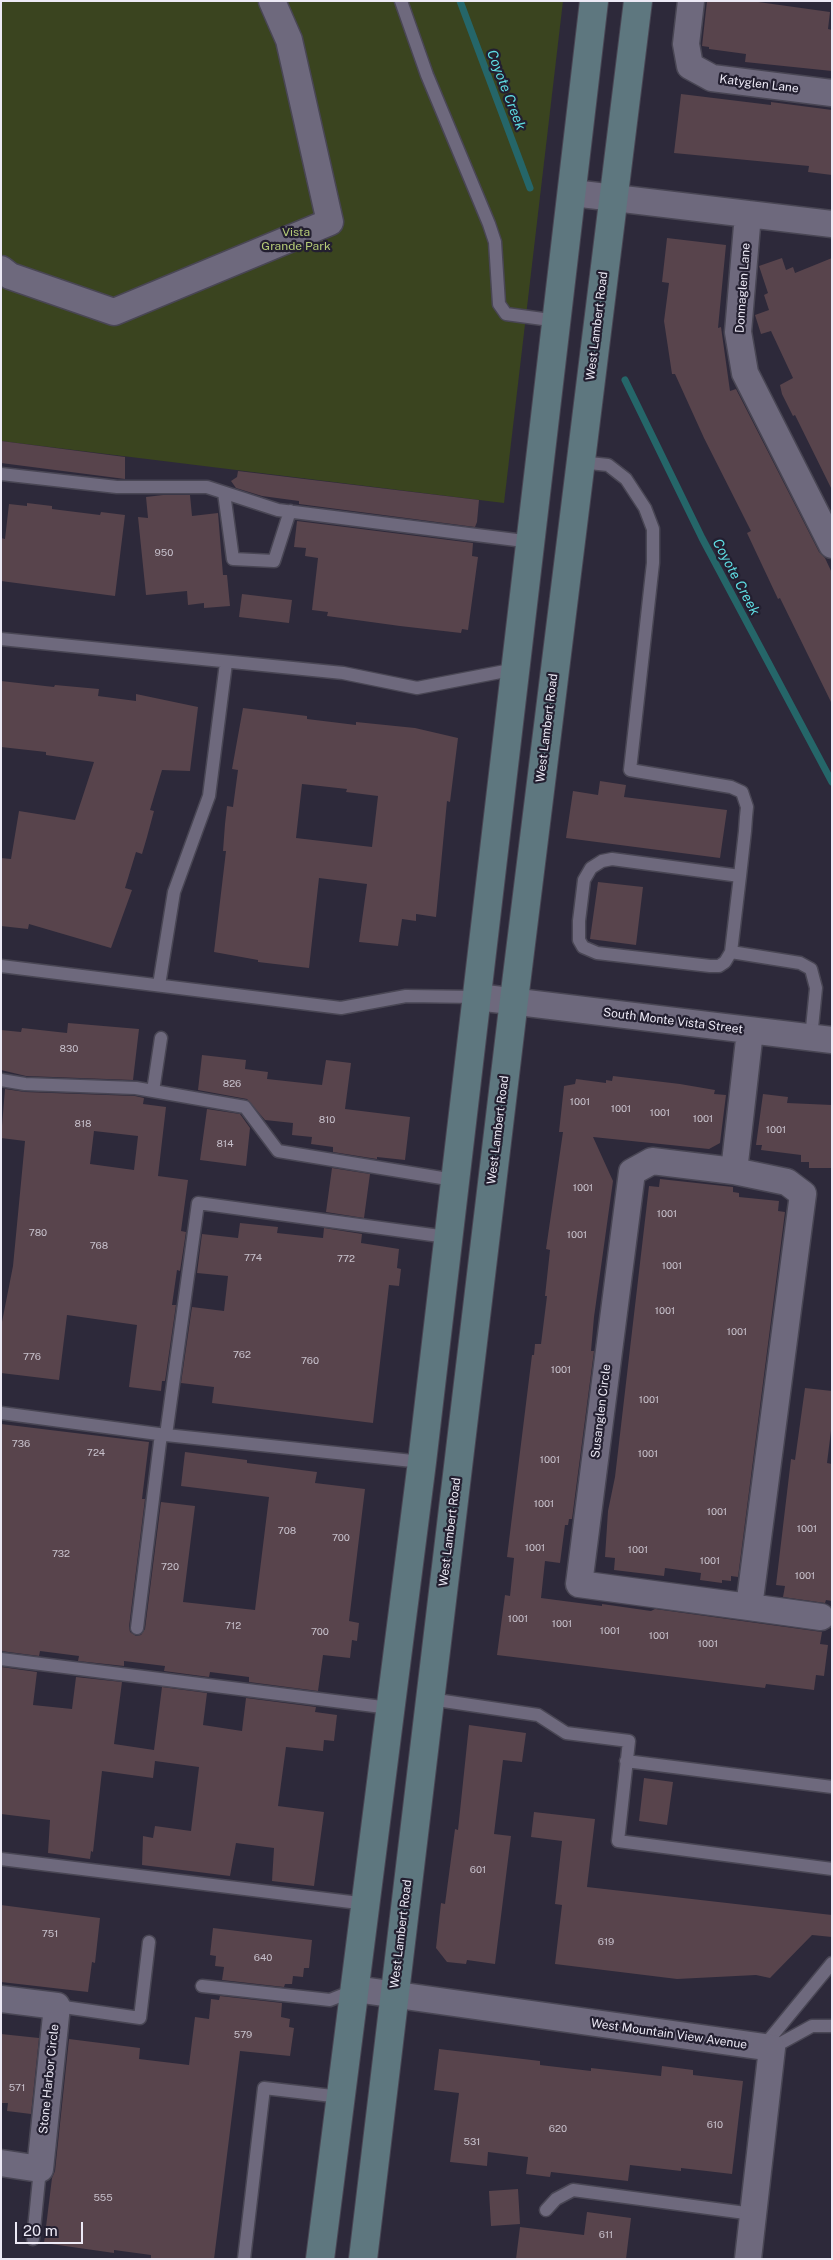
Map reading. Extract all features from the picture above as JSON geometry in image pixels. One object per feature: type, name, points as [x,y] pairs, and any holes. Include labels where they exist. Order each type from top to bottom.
[{"type":"main road","points":[[320,2259],[422,1462],[447,1237],[532,542],[594,1]]},
{"type":"main road","name":"West Lambert Road","points":[[363,2259],[514,1000],[638,1]]},
{"type":"street","points":[[1,269],[10,276],[114,312],[330,222],[289,40],[272,1]]},
{"type":"street","name":"Katyglen Lane","points":[[692,1],[686,44],[690,66],[712,78],[832,93]]},
{"type":"street","points":[[573,193],[613,196],[832,224]]},
{"type":"street","name":"Donnaglen Lane","points":[[748,214],[738,332],[745,373],[832,545]]},
{"type":"street","name":"South Monte Vista Street","points":[[477,997],[514,1000],[821,1039]]},
{"type":"street","points":[[734,1171],[750,1031]]},
{"type":"street","name":"Susanglen Circle","points":[[749,1607],[803,1194],[787,1182],[734,1171],[652,1161],[632,1172],[579,1584],[821,1617]]},
{"type":"street","name":"West Mountain View Avenue","points":[[355,1989],[767,2048]]},
{"type":"street","name":"Stone Harbor Circle","points":[[1,1999],[57,2006],[40,2168]]},
{"type":"street","points":[[748,2259],[767,2048]]},
{"type":"street","points":[[1,2163],[40,2168]]},
{"type":"lane","points":[[401,1],[427,75],[495,242],[498,304],[506,314],[558,321]]},
{"type":"lane","points":[[580,462],[608,465],[626,479],[645,508],[653,529],[653,563],[630,770],[721,783],[742,792],[747,807],[740,876],[730,952],[725,962],[719,966],[710,966],[597,953],[583,947],[579,940],[579,921],[586,873],[602,861],[612,859],[740,876]]},
{"type":"lane","points":[[1,474],[117,487],[207,487],[278,510],[532,542]]},
{"type":"lane","points":[[224,493],[233,559],[274,561],[290,511]]},
{"type":"lane","points":[[1,639],[226,663],[343,673],[417,688],[516,669]]},
{"type":"lane","points":[[159,985],[174,892],[209,796],[226,663]]},
{"type":"lane","points":[[730,952],[800,963],[810,969],[816,988],[821,1039]]},
{"type":"lane","points":[[1,966],[341,1008],[406,996],[477,997]]},
{"type":"lane","points":[[153,1091],[161,1038]]},
{"type":"lane","points":[[1,1080],[25,1084],[136,1088],[245,1107],[278,1151],[454,1180]]},
{"type":"lane","points":[[137,1628],[198,1203],[447,1237]]},
{"type":"lane","points":[[1,1413],[164,1434],[422,1462]]},
{"type":"lane","points":[[1,1660],[390,1708]]},
{"type":"lane","points":[[430,1699],[538,1715],[566,1733],[629,1741],[618,1841],[832,1869]]},
{"type":"lane","points":[[626,1761],[832,1787]]},
{"type":"lane","points":[[1,1859],[366,1904]]},
{"type":"lane","points":[[57,2006],[140,2018],[149,1942]]},
{"type":"lane","points":[[767,2048],[832,1963]]},
{"type":"lane","points":[[202,1986],[330,2000],[355,1989]]},
{"type":"lane","points":[[767,2048],[812,2026],[832,2026]]},
{"type":"lane","points":[[244,2259],[264,2088],[341,2097]]},
{"type":"lane","points":[[33,2239],[40,2168]]},
{"type":"lane","points":[[546,2210],[556,2199],[573,2190],[753,2214]]},
{"type":"green space","name":"Vista Grande Park","points":[[1,1],[563,1],[504,503],[1,441]]},
{"type":"building","points":[[707,1],[751,1],[830,12],[828,29],[832,30],[832,71],[745,62],[746,54],[709,49],[709,47],[702,46]]},
{"type":"building","points":[[681,94],[771,105],[771,102],[832,110],[832,175],[808,172],[809,166],[674,153]]},
{"type":"building","points":[[667,238],[726,245],[718,328],[721,327],[730,391],[736,389],[819,552],[825,558],[832,573],[832,704],[780,598],[778,599],[747,533],[751,531],[704,438],[675,374],[672,374],[664,321],[669,283],[662,282]]},
{"type":"building","points":[[782,258],[786,270],[793,267],[795,273],[832,258],[832,490],[795,415],[793,416],[782,394],[780,385],[793,378],[771,331],[761,334],[755,315],[769,310],[764,295],[768,293],[759,266]]},
{"type":"building","points":[[1,441],[125,457],[125,479],[1,463]]},
{"type":"building","points":[[238,471],[479,500],[477,522],[475,527],[299,504],[299,501],[262,496],[236,488],[231,481],[237,477]]},
{"type":"building","points":[[190,495],[192,516],[218,513],[223,575],[227,575],[230,606],[204,608],[204,603],[188,605],[187,591],[146,595],[138,517],[148,518],[146,497]]},
{"type":"building","points":[[27,503],[52,506],[52,509],[100,515],[101,512],[125,515],[115,596],[1,581],[1,538],[5,539],[9,504],[27,506]]},
{"type":"building","points":[[297,521],[473,543],[472,556],[478,557],[468,630],[462,629],[461,633],[400,626],[327,616],[328,612],[312,610],[318,558],[305,556],[306,548],[294,547]]},
{"type":"building","points":[[242,594],[292,600],[289,623],[239,617]]},
{"type":"building","points":[[1,681],[54,687],[55,685],[99,689],[98,696],[136,701],[136,694],[198,707],[190,771],[162,770],[150,810],[154,811],[142,854],[136,852],[125,888],[132,890],[111,948],[29,924],[28,929],[1,926],[1,858],[11,859],[19,811],[75,820],[94,762],[46,755],[46,752],[1,747]]},
{"type":"building","points":[[243,708],[307,716],[307,719],[356,725],[356,722],[415,728],[458,738],[450,802],[447,801],[436,917],[416,914],[416,921],[402,919],[398,946],[359,942],[367,884],[319,878],[309,968],[258,962],[258,960],[214,952],[226,851],[223,851],[227,806],[233,807],[238,770],[232,769]],"holes":[[[302,784],[347,789],[346,792],[378,796],[372,847],[296,838]]]},
{"type":"building","points":[[600,781],[626,785],[624,797],[727,810],[720,858],[566,838],[573,791],[598,795]]},
{"type":"building","points":[[598,882],[643,887],[636,945],[590,939]]},
{"type":"building","points":[[68,1023],[139,1029],[133,1080],[26,1076],[1,1070],[1,1030],[21,1032],[22,1028],[67,1033]]},
{"type":"building","points":[[202,1055],[246,1060],[245,1069],[268,1072],[267,1079],[322,1085],[326,1060],[351,1063],[345,1109],[410,1117],[405,1160],[377,1157],[377,1159],[333,1152],[333,1147],[311,1144],[312,1137],[292,1135],[293,1123],[265,1120],[247,1099],[198,1090]]},
{"type":"building","points":[[613,1076],[680,1084],[715,1090],[714,1094],[726,1095],[720,1143],[709,1149],[593,1137],[613,1181],[594,1317],[591,1351],[594,1351],[572,1519],[569,1519],[568,1525],[565,1525],[560,1563],[545,1561],[541,1598],[651,1611],[655,1609],[822,1632],[820,1644],[828,1645],[824,1676],[816,1675],[814,1690],[766,1684],[765,1688],[497,1655],[505,1595],[510,1596],[514,1558],[507,1557],[532,1355],[534,1355],[535,1344],[541,1344],[547,1296],[545,1296],[550,1250],[546,1249],[563,1132],[559,1132],[564,1086],[575,1084],[576,1079],[606,1083],[606,1080],[612,1081]]},
{"type":"building","points":[[5,1089],[25,1092],[135,1096],[144,1098],[143,1104],[166,1107],[158,1176],[188,1180],[181,1231],[186,1232],[180,1271],[177,1270],[172,1305],[176,1305],[165,1381],[162,1381],[161,1391],[129,1387],[137,1325],[67,1315],[59,1380],[1,1373],[1,1327],[13,1266],[25,1141],[1,1138]],"holes":[[[94,1131],[138,1136],[134,1170],[90,1164]]]},
{"type":"building","points":[[763,1094],[788,1097],[787,1103],[832,1105],[832,1168],[809,1168],[809,1162],[801,1162],[801,1155],[761,1150],[762,1145],[756,1145]]},
{"type":"building","points":[[207,1109],[240,1114],[250,1128],[246,1166],[200,1160]]},
{"type":"building","points":[[332,1168],[370,1174],[364,1218],[326,1212]]},
{"type":"building","points":[[660,1179],[733,1187],[733,1192],[739,1193],[739,1197],[779,1201],[778,1211],[785,1212],[738,1577],[731,1576],[731,1581],[722,1580],[722,1583],[700,1580],[701,1573],[665,1568],[664,1576],[614,1570],[615,1558],[605,1557],[608,1511],[615,1477],[649,1186],[659,1187]]},
{"type":"building","points":[[240,1223],[278,1227],[277,1233],[323,1238],[324,1228],[362,1234],[361,1243],[399,1249],[397,1268],[401,1269],[399,1286],[389,1285],[373,1423],[212,1403],[214,1387],[181,1383],[192,1307],[224,1311],[228,1276],[197,1273],[202,1234],[238,1238]]},
{"type":"building","points":[[805,1388],[832,1391],[832,1423],[827,1463],[832,1464],[832,1601],[826,1600],[825,1603],[783,1597],[785,1586],[776,1585],[791,1459],[795,1460]]},
{"type":"building","points":[[1,1424],[149,1442],[142,1499],[145,1499],[129,1627],[130,1632],[136,1636],[141,1635],[145,1629],[161,1502],[195,1506],[183,1602],[255,1610],[269,1497],[181,1486],[185,1452],[247,1460],[247,1463],[317,1472],[315,1483],[365,1489],[349,1621],[359,1623],[357,1641],[352,1640],[350,1658],[323,1655],[318,1691],[249,1682],[249,1677],[210,1672],[209,1677],[164,1671],[165,1666],[124,1661],[124,1666],[78,1661],[79,1656],[40,1651],[39,1656],[1,1651]]},
{"type":"building","points":[[1,1667],[37,1672],[33,1705],[72,1709],[76,1677],[122,1682],[114,1744],[154,1750],[162,1687],[207,1693],[203,1725],[242,1731],[246,1698],[316,1707],[315,1712],[337,1715],[334,1741],[324,1740],[323,1751],[286,1747],[278,1806],[324,1812],[314,1886],[272,1881],[274,1848],[236,1843],[230,1876],[142,1865],[143,1836],[153,1838],[155,1826],[191,1831],[199,1767],[155,1761],[153,1778],[102,1771],[93,1852],[91,1851],[90,1859],[48,1853],[50,1820],[1,1814]]},
{"type":"building","points":[[469,1725],[526,1733],[522,1762],[503,1760],[494,1834],[511,1836],[495,1964],[467,1960],[466,1964],[447,1962],[436,1948],[441,1903],[445,1904],[455,1829],[458,1830]]},
{"type":"building","points":[[644,1778],[673,1782],[667,1825],[639,1821]]},
{"type":"building","points":[[534,1812],[595,1819],[587,1887],[832,1915],[832,1937],[812,1935],[770,1978],[756,1975],[677,1979],[555,1964],[562,1905],[555,1904],[562,1841],[531,1837]]},
{"type":"building","points":[[1,1905],[100,1918],[95,1963],[92,1962],[88,1992],[1,1982]]},
{"type":"building","points":[[213,1928],[312,1940],[309,1968],[304,1968],[303,1977],[293,1976],[292,1984],[285,1984],[284,1987],[222,1980],[224,1967],[215,1966],[216,1956],[210,1955]]},
{"type":"building","points":[[220,1996],[282,2003],[281,2017],[290,2019],[289,2027],[294,2028],[290,2056],[240,2051],[214,2259],[151,2259],[151,2255],[114,2250],[114,2253],[44,2243],[52,2178],[55,2171],[69,2039],[140,2048],[139,2059],[189,2065],[195,2017],[209,2019],[211,1999],[219,2000]]},
{"type":"building","points":[[1,2034],[39,2038],[31,2114],[7,2111],[8,2103],[1,2103]]},
{"type":"building","points":[[439,2049],[540,2061],[540,2065],[591,2071],[591,2068],[661,2076],[662,2066],[693,2070],[693,2075],[743,2081],[732,2174],[630,2165],[628,2181],[551,2172],[550,2177],[526,2174],[528,2157],[488,2152],[487,2166],[450,2162],[459,2093],[434,2090]]},
{"type":"building","points":[[518,2189],[520,2224],[491,2226],[489,2191]]},
{"type":"building","points":[[587,2212],[631,2218],[626,2259],[516,2259],[520,2227],[584,2235]]},
{"type":"waterway","name":"Coyote Creek","points":[[460,1],[530,188]]},
{"type":"waterway","name":"Coyote Creek","points":[[625,380],[702,538],[832,782]]}]
